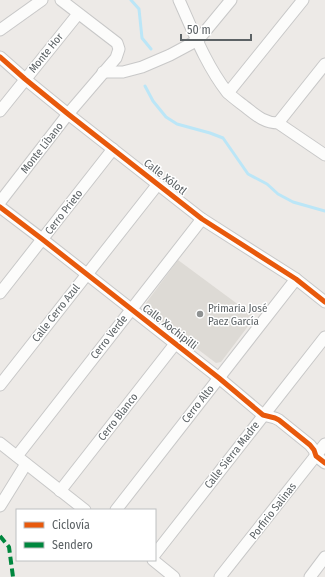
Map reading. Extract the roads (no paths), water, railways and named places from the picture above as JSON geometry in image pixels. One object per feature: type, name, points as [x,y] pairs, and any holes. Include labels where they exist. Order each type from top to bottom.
[{"type":"street","points":[[0,30],[42,0]]},
{"type":"street","points":[[61,0],[78,14]]},
{"type":"street","points":[[179,0],[213,71],[228,93],[265,121],[270,123],[278,123],[325,154]]},
{"type":"street","points":[[103,72],[123,72],[142,67],[170,55],[198,40],[231,0]]},
{"type":"street","points":[[228,93],[303,0]]},
{"type":"street","name":"Monte Líbano","points":[[0,202],[68,114],[116,58],[119,50],[116,43],[78,14]]},
{"type":"street","name":"Monte Hor","points":[[0,111],[78,14]]},
{"type":"street","name":"Calle Xólotl","points":[[0,57],[68,114],[202,219],[296,279],[325,302]]},
{"type":"street","points":[[278,123],[325,64]]},
{"type":"street","name":"Cerro Prieto","points":[[0,293],[113,149]]},
{"type":"street","name":"Calle Cerro Azul","points":[[0,385],[158,184]]},
{"type":"street","name":"Calle Xochipilli","points":[[0,207],[219,378],[264,415],[275,418],[284,424],[310,445],[316,456],[325,463]]},
{"type":"street","name":"Cerro Verde","points":[[17,456],[202,219]]},
{"type":"street","name":"Cerro Alto","points":[[117,509],[296,279]]},
{"type":"street","name":"Calle Sierra Madre","points":[[156,553],[325,337]]},
{"type":"street","name":"Cerro Blanco","points":[[60,491],[175,344]]},
{"type":"street","points":[[0,443],[84,509]]},
{"type":"street","name":"Porfirio Salinas","points":[[220,577],[325,444]]},
{"type":"street","points":[[0,506],[26,464]]},
{"type":"street","points":[[310,577],[325,557]]},
{"type":"street","points":[[154,561],[174,577]]},
{"type":"waterway","points":[[131,0],[139,9],[142,38],[151,49]]},
{"type":"waterway","points":[[145,86],[153,101],[166,117],[177,124],[223,138],[248,174],[267,184],[278,194],[293,202],[325,211]]},
{"type":"place","name":"Primaria José Paez García","points":[[200,314]]}]
